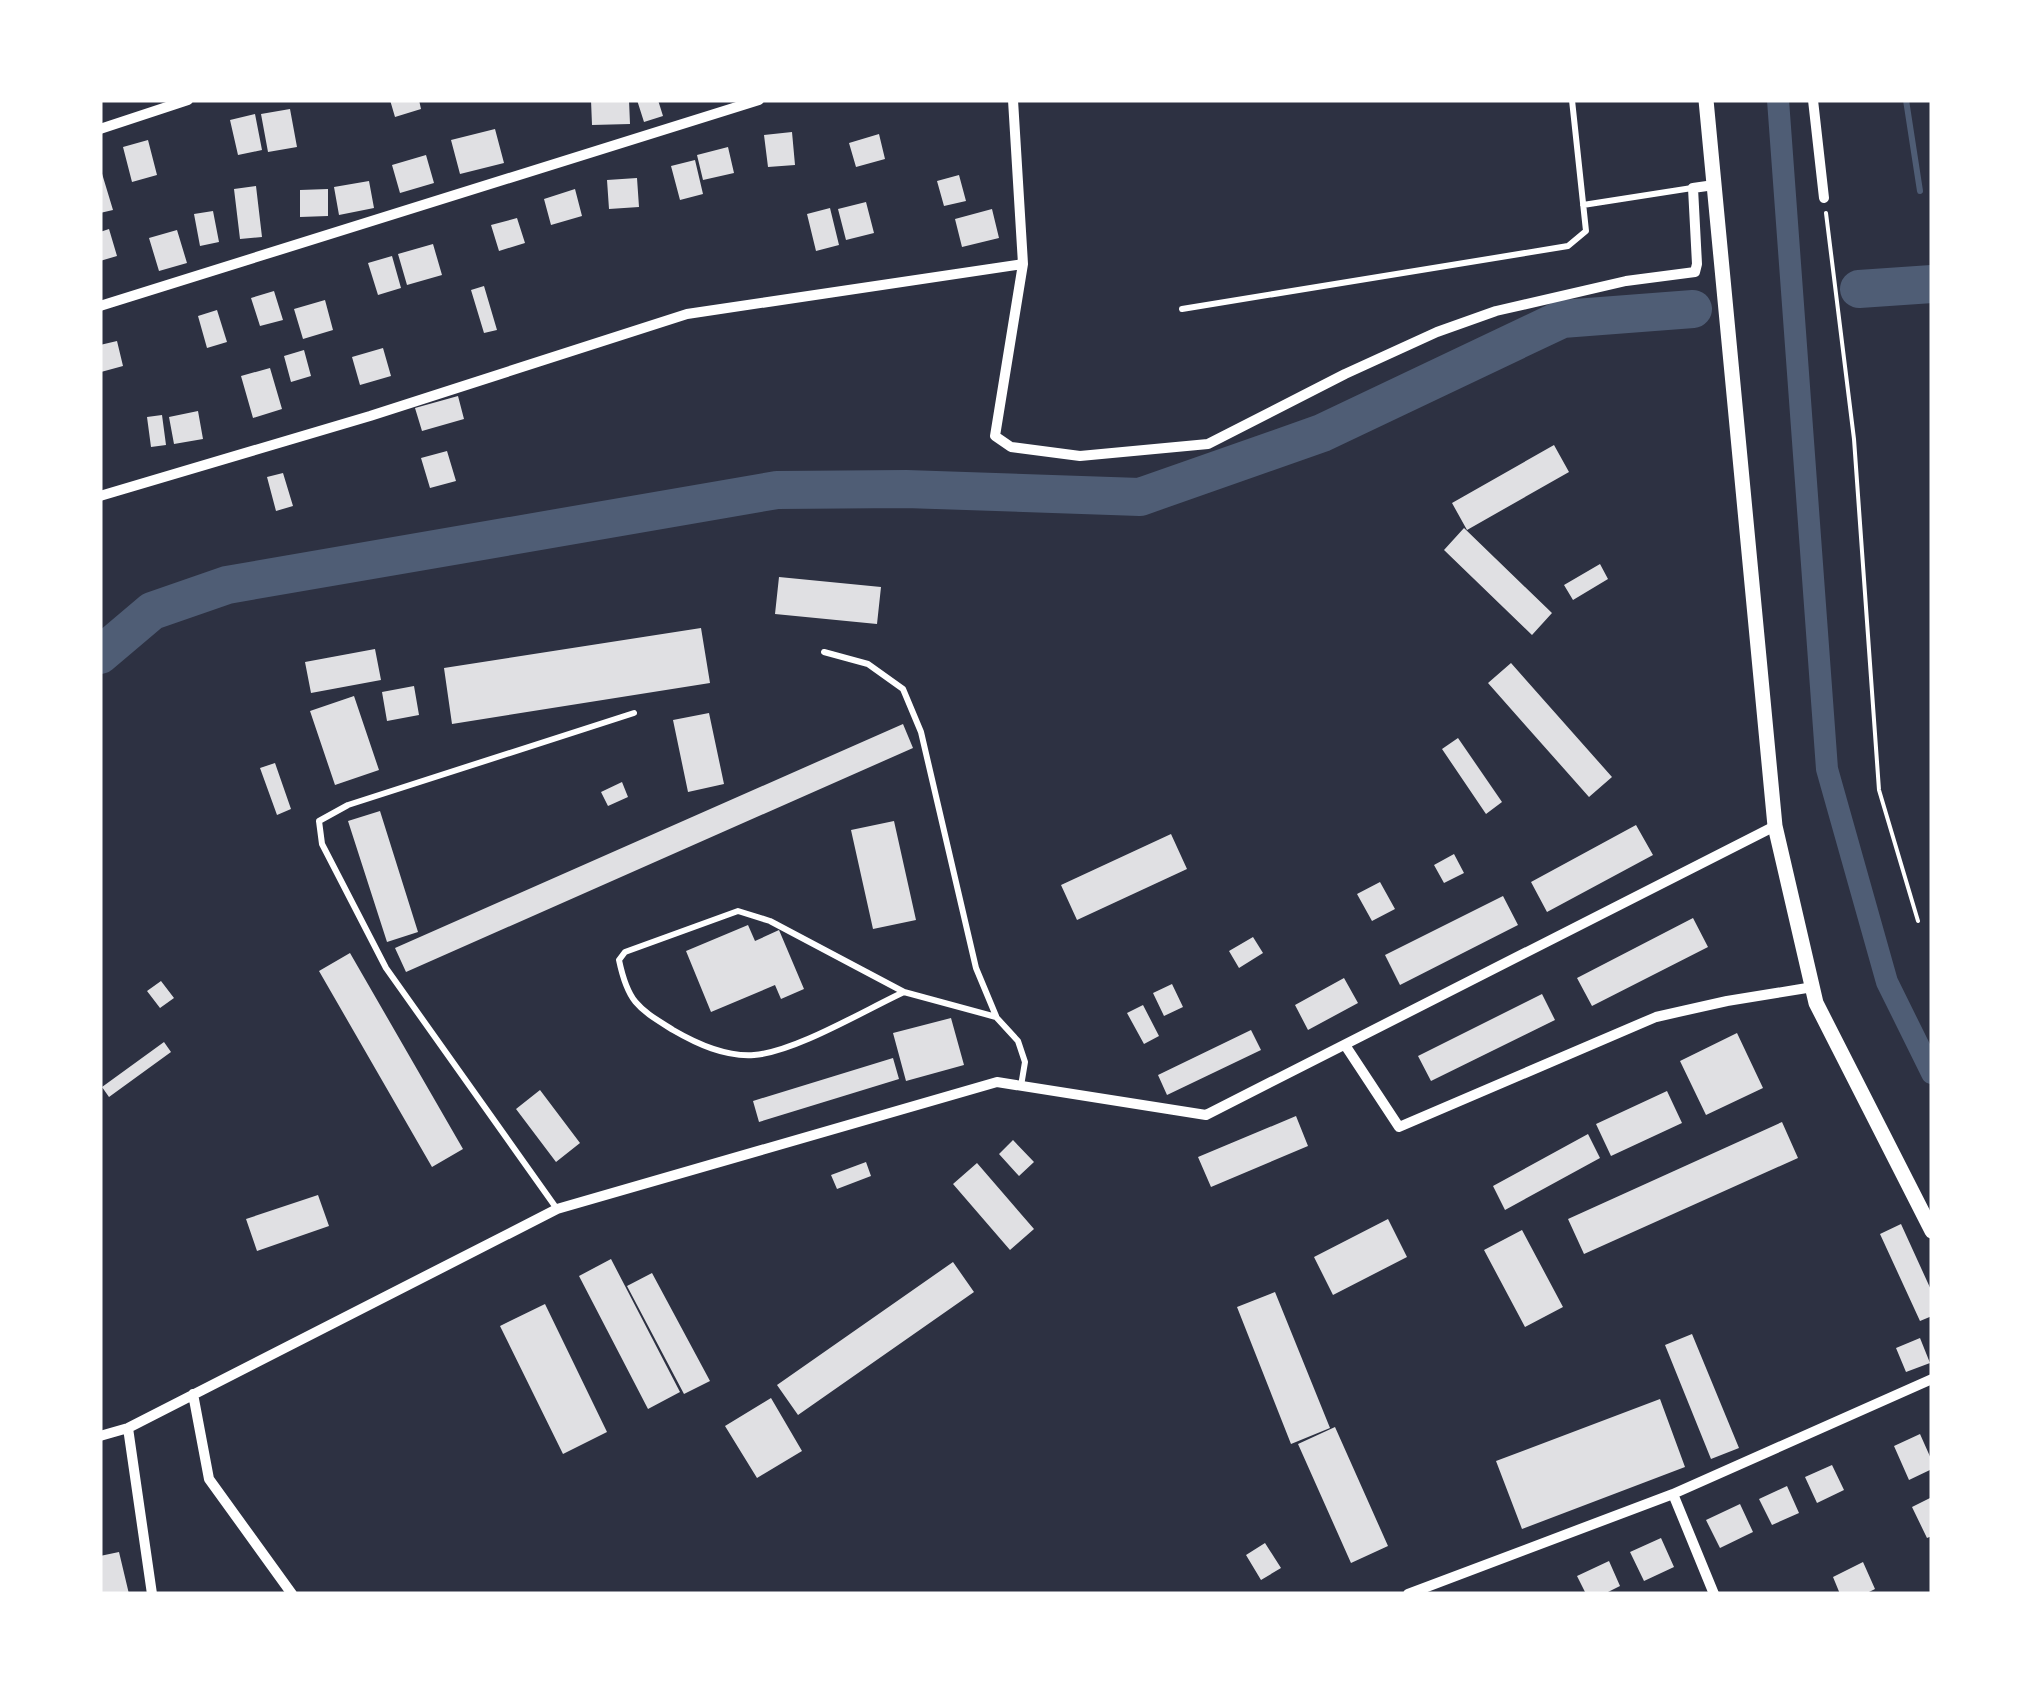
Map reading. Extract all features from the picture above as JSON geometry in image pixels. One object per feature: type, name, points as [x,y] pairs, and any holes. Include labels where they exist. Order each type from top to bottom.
[{"type":"street","points":[[100,129],[188,100]]},
{"type":"street","points":[[100,306],[760,100]]},
{"type":"street","points":[[1013,100],[1023,264],[995,436],[1011,447],[1080,456],[1208,444],[1346,374],[1437,332],[1496,311],[1626,281],[1695,272],[1698,264],[1693,188],[1714,185]]},
{"type":"street","points":[[1706,100],[1774,826],[1816,1003],[1932,1232]]},
{"type":"street","points":[[1814,100],[1824,198]]},
{"type":"street","points":[[100,496],[370,416],[688,314],[1023,264]]},
{"type":"street","points":[[100,1436],[128,1428],[557,1209],[997,1082],[1206,1115],[1774,826]]},
{"type":"street","points":[[1345,1045],[1399,1127],[1656,1017],[1813,987]]},
{"type":"street","points":[[1408,1594],[1673,1494],[1932,1379]]},
{"type":"street","points":[[194,1394],[209,1479],[292,1594]]},
{"type":"street","points":[[128,1428],[152,1594]]},
{"type":"street","points":[[1673,1494],[1714,1594]]},
{"type":"lane","points":[[1182,309],[1568,246],[1586,231],[1572,100]]},
{"type":"lane","points":[[1583,205],[1693,188]]},
{"type":"lane","points":[[824,652],[868,664],[902,689],[921,732],[976,968],[996,1017],[1018,1041],[1025,1062],[1022,1086]]},
{"type":"lane","points":[[557,1209],[386,968],[322,844],[319,821],[348,805],[634,713]]},
{"type":"lane","points":[[904,992],[781,1049],[752,1056],[703,1048],[640,1009],[624,984],[619,960],[625,952],[738,911],[807,937],[904,992],[996,1017]]},
{"type":"path","points":[[1824,198],[1854,438],[1879,790],[1918,921]]},
{"type":"building","points":[[390,100],[419,100],[421,109],[395,117]]},
{"type":"building","points":[[591,100],[629,100],[630,124],[592,125]]},
{"type":"building","points":[[637,100],[658,100],[663,116],[644,122]]},
{"type":"building","points":[[290,109],[297,147],[268,152],[261,114]]},
{"type":"building","points":[[255,114],[262,150],[238,155],[230,120]]},
{"type":"building","points":[[495,129],[504,163],[460,174],[451,140]]},
{"type":"building","points":[[792,132],[795,165],[768,167],[764,135]]},
{"type":"building","points":[[879,134],[885,159],[856,167],[849,143]]},
{"type":"building","points":[[148,140],[157,175],[132,182],[123,147]]},
{"type":"building","points":[[728,147],[734,173],[703,180],[697,155]]},
{"type":"building","points":[[426,155],[434,183],[400,193],[392,165]]},
{"type":"building","points":[[695,160],[703,194],[680,200],[671,166]]},
{"type":"building","points":[[100,167],[113,210],[100,213]]},
{"type":"building","points":[[959,175],[966,201],[944,206],[937,181]]},
{"type":"building","points":[[637,178],[639,207],[609,209],[607,180]]},
{"type":"building","points":[[369,181],[374,208],[339,215],[334,187]]},
{"type":"building","points":[[256,186],[262,237],[240,239],[234,189]]},
{"type":"building","points":[[328,189],[328,216],[300,217],[300,190]]},
{"type":"building","points":[[575,189],[582,216],[551,225],[544,199]]},
{"type":"building","points":[[866,202],[874,233],[846,240],[838,209]]},
{"type":"building","points":[[830,208],[839,245],[816,251],[807,214]]},
{"type":"building","points":[[992,209],[999,238],[962,247],[955,219]]},
{"type":"building","points":[[213,211],[219,242],[200,246],[194,214]]},
{"type":"building","points":[[517,218],[525,243],[499,251],[491,225]]},
{"type":"building","points":[[109,229],[117,256],[100,261],[100,232]]},
{"type":"building","points":[[177,230],[187,263],[159,271],[149,238]]},
{"type":"building","points":[[433,244],[442,275],[407,285],[398,254]]},
{"type":"building","points":[[392,256],[401,288],[378,295],[368,263]]},
{"type":"building","points":[[484,286],[497,330],[484,333],[471,290]]},
{"type":"building","points":[[274,291],[283,320],[260,326],[251,298]]},
{"type":"building","points":[[325,300],[333,330],[303,339],[294,309]]},
{"type":"building","points":[[217,310],[227,342],[207,348],[198,316]]},
{"type":"building","points":[[117,341],[123,366],[101,372],[100,345]]},
{"type":"building","points":[[383,348],[391,376],[360,385],[352,357]]},
{"type":"building","points":[[304,350],[311,376],[291,382],[284,356]]},
{"type":"building","points":[[270,368],[282,409],[253,418],[241,376]]},
{"type":"building","points":[[458,396],[464,419],[422,431],[415,408]]},
{"type":"building","points":[[198,411],[203,439],[174,444],[169,417]]},
{"type":"building","points":[[162,415],[166,445],[151,447],[147,417]]},
{"type":"building","points":[[1554,445],[1569,472],[1467,530],[1452,503]]},
{"type":"building","points":[[447,451],[456,481],[430,488],[421,458]]},
{"type":"building","points":[[283,473],[293,506],[276,511],[267,477]]},
{"type":"building","points":[[1464,528],[1552,613],[1532,635],[1444,550]]},
{"type":"building","points":[[1600,564],[1608,579],[1573,600],[1564,585]]},
{"type":"building","points":[[779,577],[881,587],[877,624],[775,614]]},
{"type":"building","points":[[701,628],[710,683],[452,724],[444,668]]},
{"type":"building","points":[[375,649],[381,680],[311,693],[305,662]]},
{"type":"building","points":[[1511,663],[1612,777],[1589,797],[1488,683]]},
{"type":"building","points":[[414,686],[419,715],[387,721],[382,692]]},
{"type":"building","points":[[354,696],[379,770],[335,785],[310,711]]},
{"type":"building","points":[[709,713],[724,784],[688,792],[673,720]]},
{"type":"building","points":[[903,724],[913,748],[406,972],[395,948]]},
{"type":"building","points":[[1458,738],[1502,802],[1486,814],[1442,749]]},
{"type":"building","points":[[275,763],[291,809],[277,815],[260,768]]},
{"type":"building","points":[[622,782],[628,797],[608,806],[601,792]]},
{"type":"building","points":[[380,811],[418,932],[387,942],[348,821]]},
{"type":"building","points":[[894,821],[916,920],[873,929],[851,830]]},
{"type":"building","points":[[1636,825],[1653,855],[1547,912],[1531,882]]},
{"type":"building","points":[[1171,834],[1187,869],[1077,920],[1061,885]]},
{"type":"building","points":[[1454,854],[1464,873],[1444,883],[1434,865]]},
{"type":"building","points":[[1380,882],[1395,909],[1372,921],[1357,894]]},
{"type":"building","points":[[1503,896],[1518,925],[1400,985],[1385,955]]},
{"type":"building","points":[[1693,918],[1708,947],[1592,1006],[1577,978]]},
{"type":"building","points":[[748,925],[755,941],[779,930],[804,989],[781,999],[775,985],[711,1012],[686,951]]},
{"type":"building","points":[[1253,937],[1263,953],[1239,968],[1229,951]]},
{"type":"building","points":[[350,953],[463,1149],[432,1167],[319,971]]},
{"type":"building","points":[[1344,978],[1358,1003],[1308,1030],[1295,1005]]},
{"type":"building","points":[[161,981],[174,998],[160,1008],[147,991]]},
{"type":"building","points":[[1172,984],[1183,1007],[1164,1016],[1153,993]]},
{"type":"building","points":[[1542,994],[1555,1020],[1431,1081],[1418,1056]]},
{"type":"building","points":[[1143,1005],[1159,1036],[1144,1044],[1127,1013]]},
{"type":"building","points":[[951,1018],[964,1065],[906,1081],[893,1033]]},
{"type":"building","points":[[1251,1030],[1261,1050],[1167,1095],[1158,1075]]},
{"type":"building","points":[[1737,1033],[1763,1088],[1706,1115],[1680,1061]]},
{"type":"building","points":[[164,1042],[171,1052],[109,1097],[102,1087]]},
{"type":"building","points":[[893,1058],[899,1079],[759,1122],[753,1101]]},
{"type":"building","points":[[540,1090],[580,1143],[556,1162],[516,1109]]},
{"type":"building","points":[[1667,1091],[1682,1123],[1611,1156],[1596,1124]]},
{"type":"building","points":[[1296,1116],[1308,1146],[1211,1187],[1198,1157]]},
{"type":"building","points":[[1782,1122],[1798,1158],[1584,1254],[1568,1219]]},
{"type":"building","points":[[1588,1134],[1600,1158],[1505,1210],[1493,1186]]},
{"type":"building","points":[[1013,1140],[1034,1162],[1019,1176],[999,1154]]},
{"type":"building","points":[[866,1162],[871,1176],[837,1189],[831,1175]]},
{"type":"building","points":[[977,1163],[1034,1229],[1010,1250],[953,1184]]},
{"type":"building","points":[[318,1195],[329,1226],[257,1251],[246,1219]]},
{"type":"building","points":[[1388,1219],[1407,1257],[1333,1295],[1314,1257]]},
{"type":"building","points":[[1901,1224],[1932,1292],[1932,1316],[1920,1321],[1880,1234]]},
{"type":"building","points":[[1522,1230],[1563,1307],[1525,1327],[1484,1250]]},
{"type":"building","points":[[611,1259],[680,1392],[648,1409],[579,1276]]},
{"type":"building","points":[[953,1262],[974,1292],[798,1415],[777,1385]]},
{"type":"building","points":[[652,1273],[710,1381],[684,1394],[627,1286]]},
{"type":"building","points":[[1275,1292],[1330,1428],[1291,1444],[1237,1307]]},
{"type":"building","points":[[545,1304],[607,1432],[563,1454],[500,1326]]},
{"type":"building","points":[[1692,1334],[1739,1448],[1711,1459],[1665,1345]]},
{"type":"building","points":[[1920,1338],[1930,1363],[1906,1372],[1896,1348]]},
{"type":"building","points":[[771,1398],[802,1451],[757,1478],[725,1426]]},
{"type":"building","points":[[1660,1399],[1685,1467],[1522,1529],[1496,1461]]},
{"type":"building","points":[[1335,1427],[1388,1546],[1351,1563],[1298,1444]]},
{"type":"building","points":[[1920,1434],[1932,1469],[1909,1480],[1894,1446]]},
{"type":"building","points":[[1832,1465],[1844,1490],[1817,1503],[1805,1477]]},
{"type":"building","points":[[1787,1486],[1799,1513],[1772,1525],[1759,1499]]},
{"type":"building","points":[[1932,1497],[1932,1536],[1927,1538],[1912,1507]]},
{"type":"building","points":[[1740,1504],[1753,1532],[1720,1548],[1706,1520]]},
{"type":"building","points":[[1661,1538],[1674,1567],[1644,1581],[1630,1552]]},
{"type":"building","points":[[1265,1543],[1281,1568],[1261,1580],[1246,1555]]},
{"type":"building","points":[[119,1552],[129,1594],[100,1594],[100,1556]]},
{"type":"building","points":[[1609,1561],[1620,1586],[1604,1594],[1586,1594],[1577,1576]]},
{"type":"building","points":[[1863,1562],[1875,1589],[1865,1594],[1840,1594],[1833,1577]]},
{"type":"waterway","points":[[1778,100],[1827,769],[1887,982],[1932,1073]]},
{"type":"waterway","points":[[1906,100],[1920,191]]},
{"type":"waterway","points":[[1859,289],[1932,284]]},
{"type":"waterway","points":[[100,655],[152,611],[227,585],[777,490],[906,489],[1140,497],[1322,433],[1562,319],[1693,309]]}]
